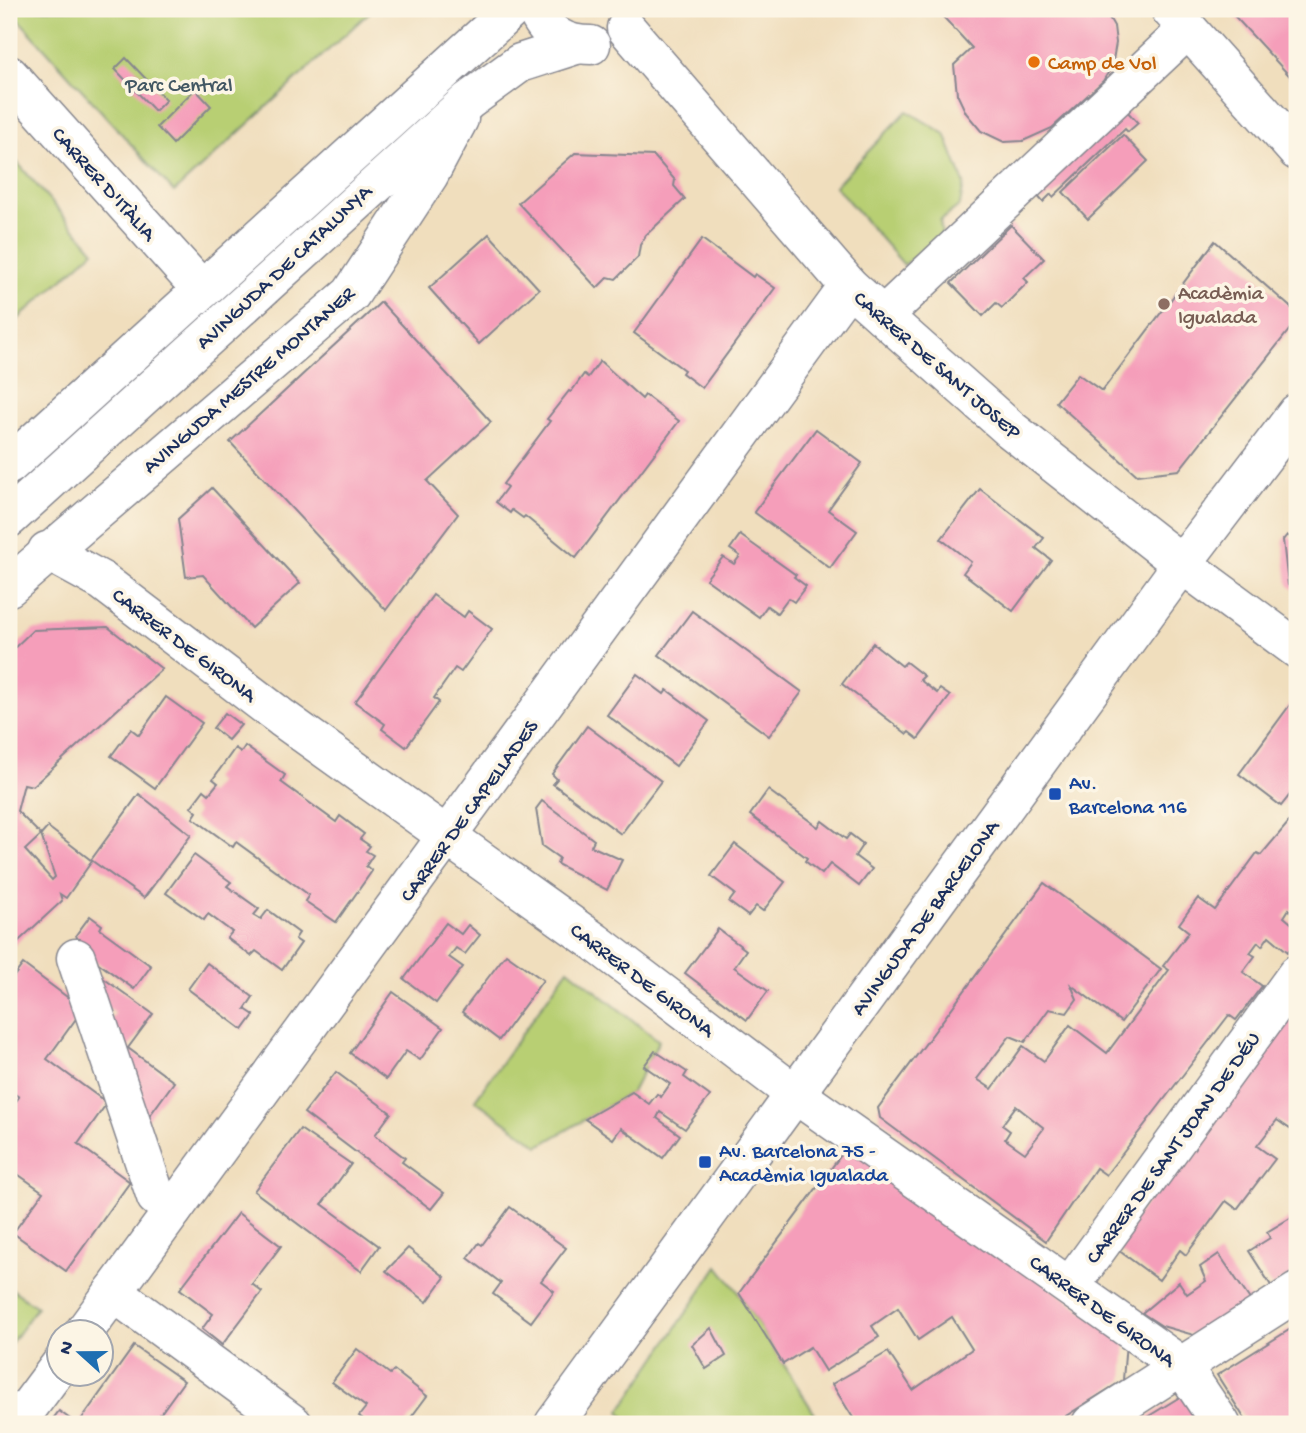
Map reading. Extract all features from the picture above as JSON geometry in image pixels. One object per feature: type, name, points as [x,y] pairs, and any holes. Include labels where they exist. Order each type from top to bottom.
[{"type":"street","name":"AVINGUDA DE CATALUNYA","points":[[9,465],[512,9]]},
{"type":"street","points":[[536,9],[550,31],[576,45]]},
{"type":"street","name":"AVINGUDA DE CATALUNYA","points":[[9,518],[468,101],[520,63],[576,45],[594,45],[611,39],[631,18]]},
{"type":"street","name":"CARRER DE SANT JOSEP","points":[[631,18],[849,286],[1010,429],[1182,564],[1297,649]]},
{"type":"street","points":[[883,316],[1179,19],[1297,151]]},
{"type":"street","name":"CARRER D'ITÀLIA","points":[[9,75],[202,290]]},
{"type":"street","name":"AVINGUDA MESTRE MONTANER","points":[[9,587],[47,551],[351,294],[429,175],[468,101]]},
{"type":"street","name":"CARRER DE CAPELLADES","points":[[94,1318],[849,286]]},
{"type":"street","name":"AVINGUDA DE BARCELONA","points":[[554,1424],[1182,564],[1297,413]]},
{"type":"street","name":"CARRER DE GIRONA","points":[[47,551],[102,581],[282,718],[595,942],[795,1094],[1071,1285],[1182,1366],[1221,1424]]},
{"type":"street","points":[[76,958],[156,1197],[173,1210]]},
{"type":"street","name":"CARRER DE SANT JOAN DE DÉU","points":[[1071,1285],[1297,974]]},
{"type":"street","points":[[113,1292],[293,1424]]},
{"type":"street","points":[[1091,1424],[1297,1292]]},
{"type":"street","points":[[16,1424],[46,1384]]},
{"type":"green space","name":"Parc Central","points":[[9,9],[373,9],[174,192]]},
{"type":"green space","points":[[907,111],[945,134],[964,183],[960,205],[940,221],[942,235],[904,265],[835,186]]},
{"type":"green space","points":[[9,153],[94,251],[9,327]]},
{"type":"green space","points":[[568,969],[659,1041],[632,1092],[539,1146],[475,1100]]},
{"type":"green space","points":[[718,1266],[739,1293],[821,1424],[628,1424],[620,1411]]},
{"type":"green space","points":[[9,1287],[37,1307],[9,1346]]},
{"type":"building","points":[[936,9],[1104,9],[1114,26],[1116,43],[1112,66],[1103,81],[1052,128],[1023,141],[1004,142],[981,131],[966,113],[957,94],[954,65],[972,48]]},
{"type":"building","points":[[1228,9],[1297,9],[1297,84]]},
{"type":"building","points":[[126,58],[166,100],[155,111],[115,69]]},
{"type":"building","points":[[195,89],[211,106],[173,144],[157,127]]},
{"type":"building","points":[[1125,109],[1138,123],[1128,132],[1125,129],[1053,197],[1051,194],[1043,202],[1035,193]]},
{"type":"building","points":[[1123,135],[1148,161],[1088,219],[1063,192]]},
{"type":"building","points":[[575,153],[654,156],[675,180],[674,186],[685,199],[646,235],[640,245],[638,257],[616,279],[608,277],[597,288],[518,203]]},
{"type":"building","points":[[1011,225],[1044,259],[1024,278],[1028,282],[1002,308],[996,303],[983,316],[951,283]]},
{"type":"building","points":[[489,234],[539,289],[479,344],[429,288]]},
{"type":"building","points":[[702,239],[753,277],[755,274],[775,288],[702,388],[682,373],[684,370],[634,333]]},
{"type":"building","points":[[1215,241],[1297,313],[1297,320],[1179,470],[1137,475],[1056,402],[1078,374],[1102,391]]},
{"type":"building","points":[[381,302],[491,422],[427,481],[458,514],[386,610],[230,442]]},
{"type":"building","points":[[600,361],[642,399],[645,395],[679,421],[576,558],[525,516],[523,518],[512,510],[510,513],[496,502],[507,487],[503,484],[550,421],[547,419],[584,374],[588,377]]},
{"type":"building","points":[[816,429],[862,463],[828,510],[857,531],[830,568],[754,512]]},
{"type":"building","points":[[212,488],[300,583],[251,628],[203,575],[186,577],[178,519]]},
{"type":"building","points":[[980,489],[1044,538],[1036,548],[1051,560],[1013,611],[963,573],[971,562],[941,539]]},
{"type":"building","points":[[740,535],[796,575],[794,577],[806,586],[794,602],[788,598],[777,613],[767,606],[759,617],[706,579],[723,557],[734,564],[740,556],[730,549]]},
{"type":"building","points":[[1287,535],[1295,540],[1297,536],[1297,592],[1288,585],[1283,540]]},
{"type":"building","points":[[433,595],[464,617],[468,611],[492,629],[461,672],[455,668],[434,698],[439,702],[406,747],[382,729],[385,724],[355,702]]},
{"type":"building","points":[[692,611],[802,692],[769,736],[659,655]]},
{"type":"building","points":[[108,627],[162,669],[33,786],[24,784],[17,811],[41,835],[48,827],[92,861],[66,898],[60,894],[62,901],[9,950],[9,653],[33,630]],"holes":[[[41,835],[55,877],[52,880],[25,850]]]},
{"type":"building","points":[[873,643],[902,666],[906,662],[924,676],[920,680],[937,693],[940,689],[950,696],[918,739],[909,732],[907,734],[842,684]]},
{"type":"building","points":[[637,674],[664,694],[667,690],[709,721],[676,766],[607,715]]},
{"type":"building","points":[[166,697],[202,723],[155,788],[111,756],[131,729],[139,735]]},
{"type":"building","points":[[1292,702],[1297,705],[1297,794],[1293,791],[1281,806],[1239,774]]},
{"type":"building","points":[[225,713],[241,725],[228,740],[213,728]]},
{"type":"building","points":[[587,726],[661,781],[621,834],[553,784],[557,779],[552,774]]},
{"type":"building","points":[[245,746],[285,775],[281,782],[336,822],[340,816],[364,834],[360,839],[370,846],[366,851],[373,855],[366,866],[372,871],[336,922],[305,901],[309,895],[236,842],[233,847],[193,818],[197,812],[191,807],[204,790],[209,794],[218,783],[213,779],[235,748],[241,752]]},
{"type":"building","points":[[768,790],[818,827],[822,821],[846,839],[850,834],[863,844],[855,856],[872,869],[859,886],[830,864],[822,874],[805,861],[807,858],[750,815]]},
{"type":"building","points":[[139,794],[191,835],[144,898],[91,860]]},
{"type":"building","points":[[542,801],[594,840],[591,846],[622,860],[607,890],[557,864],[559,858],[542,846],[536,809]]},
{"type":"building","points":[[1294,816],[1297,819],[1297,915],[1289,909],[1284,917],[1297,928],[1297,938],[1288,952],[1269,936],[1262,946],[1258,942],[1250,953],[1255,956],[1243,972],[1262,986],[1236,1020],[1229,1015],[1106,1175],[1096,1168],[1046,1241],[880,1118],[878,1108],[1044,883],[1161,969],[1121,1022],[1071,985],[1077,999],[1067,1013],[1049,1009],[1025,1042],[1010,1036],[977,1079],[992,1089],[1023,1046],[1044,1061],[1070,1025],[1107,1053],[1169,970],[1163,966],[1189,932],[1179,924],[1198,898],[1215,910],[1257,853],[1261,855]],"holes":[[[1016,1106],[1044,1128],[1025,1153],[1005,1139],[1010,1131],[1002,1125]]]},
{"type":"building","points":[[735,844],[785,882],[763,911],[756,906],[748,916],[729,902],[735,894],[711,876]]},
{"type":"building","points":[[194,855],[231,882],[227,886],[259,909],[254,915],[261,919],[268,910],[299,933],[295,939],[301,943],[282,970],[256,951],[251,956],[227,938],[232,932],[208,914],[204,920],[166,893]]},
{"type":"building","points":[[90,916],[102,925],[100,929],[151,966],[134,989],[82,951],[76,935]]},
{"type":"building","points":[[446,923],[461,934],[468,925],[480,935],[465,954],[456,948],[449,957],[463,967],[436,1003],[404,979]]},
{"type":"building","points":[[718,929],[746,950],[734,967],[768,991],[747,1020],[685,973]]},
{"type":"building","points":[[506,954],[543,980],[499,1040],[462,1012]]},
{"type":"building","points":[[207,963],[253,997],[245,1009],[254,1015],[243,1030],[188,989]]},
{"type":"building","points":[[23,964],[83,1009],[47,1059],[107,1103],[78,1144],[130,1182],[66,1271],[13,1233],[43,1192],[9,1168],[9,1111],[19,1097],[9,1090],[9,983]]},
{"type":"building","points":[[96,973],[153,1014],[128,1048],[174,1082],[142,1126],[107,1026],[115,1013],[97,1001]]},
{"type":"building","points":[[393,992],[443,1028],[420,1060],[406,1051],[386,1079],[350,1053]]},
{"type":"building","points":[[1297,1000],[1297,1119],[1290,1129],[1277,1120],[1257,1146],[1275,1159],[1237,1209],[1226,1201],[1186,1255],[1180,1250],[1159,1280],[1114,1247]]},
{"type":"building","points":[[655,1051],[687,1072],[684,1077],[710,1096],[685,1129],[660,1112],[657,1118],[680,1135],[663,1158],[621,1128],[613,1139],[585,1119],[632,1092],[649,1104],[657,1094],[661,1097],[670,1084],[644,1066]]},
{"type":"building","points":[[336,1072],[391,1113],[375,1135],[405,1158],[402,1162],[444,1193],[431,1209],[304,1113]]},
{"type":"building","points":[[300,1129],[351,1164],[322,1204],[379,1246],[361,1271],[254,1191]]},
{"type":"building","points":[[850,1143],[1126,1342],[1123,1380],[1053,1424],[857,1424],[832,1384],[888,1352],[913,1390],[972,1349],[952,1317],[918,1340],[898,1308],[872,1326],[879,1337],[825,1371],[810,1347],[783,1364],[739,1293]]},
{"type":"building","points":[[510,1207],[566,1248],[541,1281],[554,1291],[531,1322],[493,1294],[501,1283],[468,1258],[479,1243],[482,1245]]},
{"type":"building","points":[[238,1213],[281,1246],[252,1284],[262,1292],[222,1345],[202,1329],[213,1314],[180,1289]]},
{"type":"building","points":[[1297,1214],[1297,1271],[1272,1287],[1249,1251],[1270,1238],[1267,1232]]},
{"type":"building","points":[[408,1248],[445,1277],[427,1302],[386,1271]]},
{"type":"building","points":[[1219,1254],[1251,1301],[1197,1336],[1162,1326],[1142,1313],[1179,1282],[1187,1294],[1206,1281],[1200,1267]]},
{"type":"building","points":[[1297,1325],[1297,1403],[1294,1404],[1297,1424],[1248,1424],[1217,1375]]},
{"type":"building","points":[[711,1328],[726,1356],[706,1369],[692,1345]]},
{"type":"building","points":[[134,1346],[184,1381],[153,1424],[78,1424],[104,1388],[116,1388],[116,1371]]},
{"type":"building","points":[[357,1349],[390,1374],[394,1370],[427,1396],[406,1424],[370,1424],[359,1416],[366,1407],[332,1382]]},
{"type":"building","points":[[1188,1392],[1208,1424],[1136,1424]]},
{"type":"building","points":[[59,1411],[77,1424],[49,1424]]},
{"type":"place","name":"Camp de Vol","points":[[1034,62]]},
{"type":"place","name":"Acadèmia Igualada","points":[[1164,304]]},
{"type":"place","name":"Av. Barcelona 116","points":[[1055,794]]},
{"type":"place","name":"Av. Barcelona 75 - Acadèmia Igualada","points":[[705,1162]]}]
